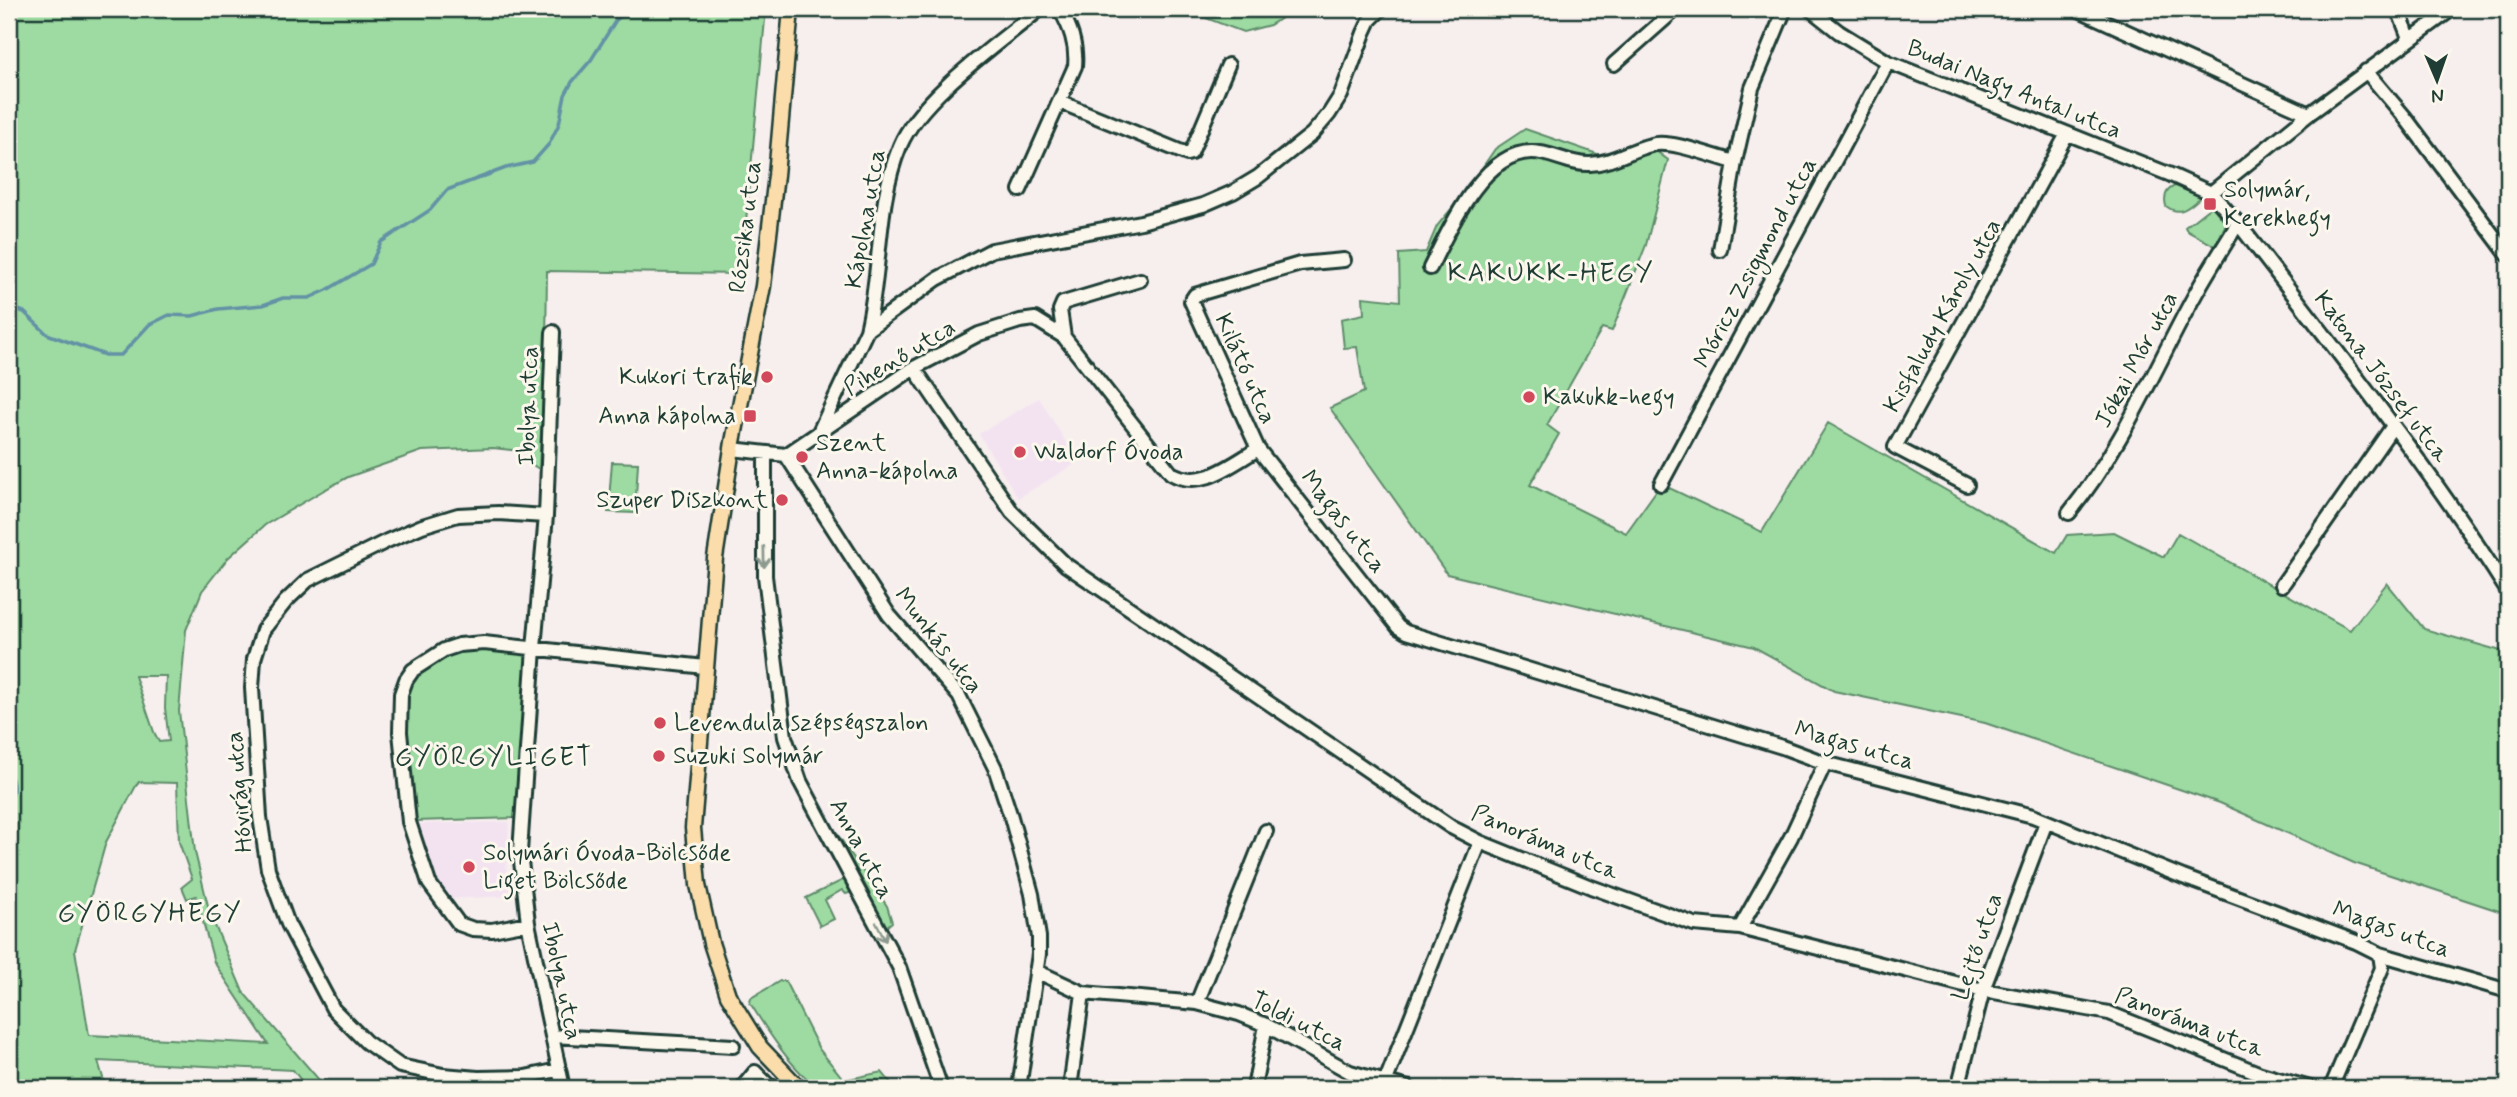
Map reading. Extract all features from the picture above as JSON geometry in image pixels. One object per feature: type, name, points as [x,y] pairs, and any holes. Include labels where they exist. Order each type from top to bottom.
[{"type":"main road","name":"Rózsika utca","points":[[791,9],[763,286],[732,449],[715,558],[693,828],[698,885],[705,920],[728,995],[760,1047],[799,1088]]},
{"type":"street","name":"Kápolna utca","points":[[867,330],[884,212],[900,144],[931,100],[1040,9]]},
{"type":"street","points":[[1020,190],[1075,66],[1075,45],[1069,24],[1060,9]]},
{"type":"street","points":[[818,434],[867,330],[937,279],[992,250],[1142,222],[1203,205],[1258,177],[1312,134],[1329,114],[1341,95],[1370,20],[1381,9]]},
{"type":"street","points":[[1614,64],[1676,9]]},
{"type":"street","points":[[1720,250],[1735,162],[1752,88],[1784,9]]},
{"type":"street","name":"Budai Nagy Antal utca","points":[[1810,9],[1839,32],[1888,62],[2171,174],[2211,193]]},
{"type":"street","points":[[2077,9],[2309,114]]},
{"type":"street","points":[[2398,9],[2409,38]]},
{"type":"street","points":[[2211,193],[2309,114],[2452,9]]},
{"type":"street","name":"Móricz Zsigmond utca","points":[[1661,484],[1888,62]]},
{"type":"street","points":[[1060,102],[1187,154],[1191,153],[1228,65]]},
{"type":"street","points":[[2366,71],[2404,116],[2508,255]]},
{"type":"street","name":"Kisfaludy Károly utca","points":[[1968,485],[1895,447],[2067,134]]},
{"type":"street","points":[[1430,268],[1455,217],[1475,188],[1508,156],[1532,152],[1587,164],[1618,158],[1652,144],[1667,144],[1735,162]]},
{"type":"street","name":"Katona József utca","points":[[2211,193],[2238,223],[2393,426],[2467,527],[2508,592]]},
{"type":"street","name":"Jókai Mór utca","points":[[2069,513],[2103,467],[2144,395],[2196,293],[2238,223]]},
{"type":"street","name":"Kilátó utca","points":[[1258,449],[1191,301],[1195,295],[1300,264],[1345,260]]},
{"type":"street","points":[[1064,337],[1060,310],[1063,303],[1140,279]]},
{"type":"street","name":"Pihenő utca","points":[[786,455],[914,368],[979,334],[1024,320],[1040,321],[1064,337],[1171,473],[1182,480],[1194,480],[1219,472],[1258,449]]},
{"type":"street","name":"Ibolya utca","points":[[553,332],[546,516],[520,852],[528,923],[563,1088]]},
{"type":"street","name":"Panoráma utca","points":[[914,368],[1012,512],[1066,565],[1451,827],[1480,842],[1591,887],[1694,924],[1740,929],[1983,990],[2109,1013],[2261,1074],[2309,1088]]},
{"type":"street","points":[[2282,585],[2393,426]]},
{"type":"street","points":[[732,449],[765,455],[786,455]]},
{"type":"street","name":"Magas utca","points":[[1258,449],[1398,627],[1406,632],[1782,747],[1825,763],[2046,822],[2381,954],[2508,991]]},
{"type":"street","name":"Anna utca","points":[[765,455],[765,576],[785,737],[800,781],[899,967],[941,1088]]},
{"type":"street","name":"Munkás utca","points":[[786,455],[889,615],[959,696],[995,768],[1032,894],[1039,937],[1037,971],[1020,1088]]},
{"type":"street","name":"Hóvirág utca","points":[[546,516],[498,513],[458,515],[398,536],[308,580],[286,601],[263,630],[254,659],[252,688],[260,817],[268,869],[288,924],[333,1009],[366,1042],[400,1066],[478,1079],[525,1077],[558,1070]]},
{"type":"street","points":[[528,923],[492,930],[473,929],[459,924],[429,883],[409,822],[400,732],[401,694],[409,675],[444,650],[459,645],[484,643],[705,667]]},
{"type":"street","points":[[1740,929],[1791,837],[1825,763]]},
{"type":"street","name":"Lejtő utca","points":[[1958,1088],[1983,990],[2046,822]]},
{"type":"street","points":[[1197,1003],[1266,831]]},
{"type":"street","points":[[1384,1085],[1480,842]]},
{"type":"street","points":[[2331,1088],[2382,968],[2381,954]]},
{"type":"street","name":"Toldi utca","points":[[1037,971],[1083,993],[1197,1003],[1240,1014],[1266,1025],[1350,1072],[1384,1085],[1408,1088]]},
{"type":"street","points":[[1070,1088],[1083,993]]},
{"type":"street","points":[[1254,1088],[1266,1025]]},
{"type":"street","points":[[552,1036],[733,1046]]},
{"type":"street","points":[[742,1088],[755,1072],[775,1088]]},
{"type":"shaded area","points":[[1039,398],[1078,462],[1018,498],[979,434]]},
{"type":"shaded area","name":"Solymári Óvoda-Bölcsőde Liget Bölcsőde","points":[[509,822],[506,876],[511,896],[447,899],[426,858],[415,824]]},
{"type":"green space","points":[[9,9],[766,9],[741,274],[547,271],[539,469],[531,464],[529,452],[493,448],[422,451],[348,477],[265,525],[228,558],[202,591],[186,630],[179,711],[195,852],[210,914],[243,992],[326,1088],[307,1088],[293,1070],[98,1061],[106,1088],[9,1088]],"holes":[[[135,676],[166,676],[165,708],[169,741],[159,742]],[[138,782],[177,783],[179,842],[192,879],[182,887],[187,899],[196,896],[214,962],[268,1044],[89,1035],[75,950],[106,842]]]},
{"type":"green space","points":[[1205,9],[1295,9],[1270,25],[1243,32],[1203,17]]},
{"type":"green space","points":[[1525,129],[1606,157],[1644,142],[1668,160],[1646,245],[1612,331],[1602,328],[1547,425],[1559,434],[1530,485],[1626,533],[1661,484],[1762,532],[1828,423],[2056,553],[2067,535],[2114,532],[2164,557],[2178,533],[2350,630],[2387,583],[2424,629],[2508,653],[2508,914],[2354,863],[2220,803],[1985,723],[1834,691],[1754,647],[1447,574],[1330,408],[1364,392],[1357,347],[1344,348],[1341,319],[1364,314],[1363,297],[1400,301],[1399,254],[1426,252],[1437,226],[1467,190],[1495,149]]},
{"type":"green space","points":[[2178,185],[2203,195],[2186,209],[2171,209],[2166,206],[2165,198],[2171,188]]},
{"type":"green space","points":[[2212,206],[2226,224],[2215,246],[2187,231],[2185,227]]},
{"type":"green space","points":[[612,462],[638,463],[635,513],[608,512]]},
{"type":"green space","points":[[478,649],[519,652],[527,657],[516,818],[415,821],[403,729],[404,699],[413,677],[449,652]]},
{"type":"green space","points":[[840,838],[887,906],[892,922],[886,927],[839,841]]},
{"type":"green space","points":[[845,879],[852,892],[846,894],[842,890],[825,900],[834,919],[820,926],[806,898]]},
{"type":"green space","points":[[780,981],[785,981],[819,1049],[844,1080],[882,1072],[895,1088],[843,1090],[819,1087],[809,1081],[781,1049],[750,1003],[751,998]]},
{"type":"waterway","points":[[9,307],[24,312],[47,334],[105,355],[121,355],[149,325],[169,315],[192,316],[218,309],[263,305],[283,298],[309,298],[327,290],[371,264],[381,242],[430,210],[447,190],[506,168],[533,162],[549,144],[559,124],[565,95],[572,82],[591,60],[616,20],[630,9]]},
{"type":"waterway","points":[[9,772],[13,787],[9,803]]},
{"type":"place","name":"Solymár, Kerekhegy","points":[[2210,204]]},
{"type":"place","name":"Kukori trafik","points":[[767,377]]},
{"type":"place","name":"Kakukk-hegy","points":[[1529,397]]},
{"type":"place","name":"Anna kápolna","points":[[750,416]]},
{"type":"place","name":"Waldorf Óvoda","points":[[1020,452]]},
{"type":"place","name":"Szent Anna-kápolna","points":[[802,457]]},
{"type":"place","name":"Szuper Diszkont","points":[[782,500]]},
{"type":"place","name":"Levendula szépségszalon","points":[[660,723]]},
{"type":"place","name":"Suzuki Solymár","points":[[659,756]]},
{"type":"place","name":"Solymári Óvoda-Bölcsőde Liget Bölcsőde","points":[[469,867]]},
{"type":"district","name":"KAKUKK-HEGY","points":[[1551,274]]},
{"type":"district","name":"GYÖRGYLIGET","points":[[494,758]]},
{"type":"district","name":"GYÖRGYHEGY","points":[[150,914]]}]
